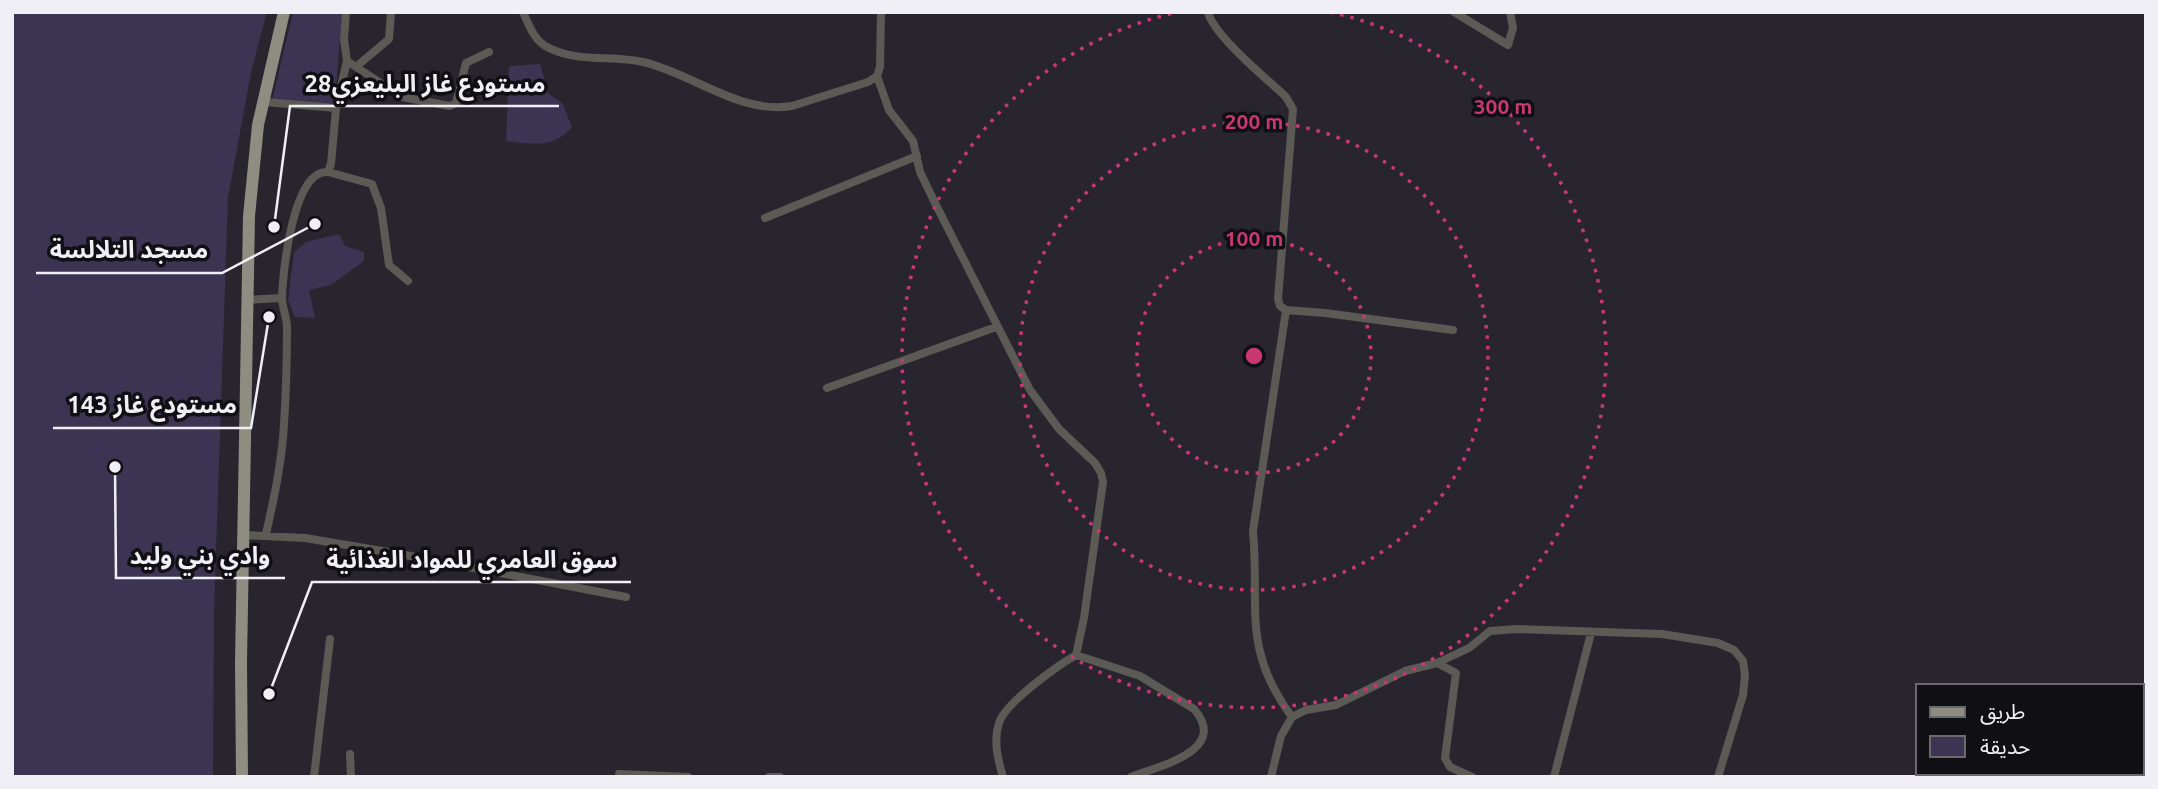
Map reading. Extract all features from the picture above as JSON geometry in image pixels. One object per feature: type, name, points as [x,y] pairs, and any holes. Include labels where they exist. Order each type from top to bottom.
[{"type":"main road","points":[[242,777],[249,216],[258,125],[284,12]]},
{"type":"street","points":[[328,172],[336,108],[347,61],[344,39],[346,12]]},
{"type":"street","points":[[357,66],[389,39],[391,12]]},
{"type":"street","points":[[523,12],[534,36],[548,48],[580,57],[644,62],[758,106],[782,108],[868,82],[877,76],[880,67],[881,12]]},
{"type":"street","points":[[1208,12],[1209,20],[1219,33],[1286,97],[1293,109],[1278,299],[1280,306],[1286,310],[1452,330]]},
{"type":"street","points":[[1454,12],[1508,45],[1513,28],[1510,12]]},
{"type":"street","points":[[347,61],[402,97],[450,106],[456,103],[466,63],[489,52]]},
{"type":"street","points":[[877,76],[889,110],[910,136],[920,173],[1014,363],[1044,411],[1095,463],[1103,482],[1084,618],[1076,654],[1041,678],[999,721],[997,749],[1003,777]]},
{"type":"street","points":[[265,102],[336,108]]},
{"type":"street","points":[[765,218],[917,156]]},
{"type":"street","points":[[265,534],[277,482],[284,433],[287,325],[282,298],[287,246],[296,211],[309,180],[321,171],[372,184],[381,208],[390,265],[408,281]]},
{"type":"street","points":[[246,300],[282,298]]},
{"type":"street","points":[[1286,310],[1253,531],[1256,557],[1254,623],[1261,660],[1268,678],[1292,717]]},
{"type":"street","points":[[827,388],[996,327]]},
{"type":"street","points":[[243,535],[305,538],[626,597]]},
{"type":"street","points":[[1270,777],[1281,736],[1292,717],[1306,710],[1336,705],[1405,671],[1437,663],[1469,648],[1484,635],[1497,629],[1662,635],[1718,643],[1734,650],[1743,660],[1745,676],[1739,714],[1718,777]]},
{"type":"street","points":[[1554,777],[1591,633]]},
{"type":"street","points":[[314,777],[330,639]]},
{"type":"street","points":[[1076,654],[1140,676],[1194,709],[1200,716],[1203,736],[1187,756],[1130,777]]},
{"type":"street","points":[[1437,663],[1456,673],[1445,758],[1450,767],[1472,777]]},
{"type":"street","points":[[350,754],[351,777]]},
{"type":"street","points":[[620,774],[688,777]]},
{"type":"street","points":[[769,777],[780,777]]},
{"type":"green space","points":[[12,12],[267,12],[252,68],[228,197],[214,611],[213,777],[12,777]]},
{"type":"green space","points":[[293,12],[342,12],[335,102],[319,107],[272,101]]},
{"type":"green space","points":[[540,64],[548,93],[563,104],[572,127],[550,142],[533,144],[506,141],[509,66]]},
{"type":"green space","points":[[339,234],[345,246],[364,252],[364,261],[331,285],[309,290],[315,318],[295,317],[288,300],[294,252],[306,242]]},
{"type":"place","name":"مسجد التلالسة","points":[[315,224]]},
{"type":"place","name":"28مستودع غاز البليعزي","points":[[274,227]]},
{"type":"place","name":"مستودع غاز 143","points":[[269,317]]},
{"type":"place","name":"وادي بني وليد","points":[[115,467]]},
{"type":"place","name":"سوق العامري للمواد الغذائية","points":[[269,694]]}]
